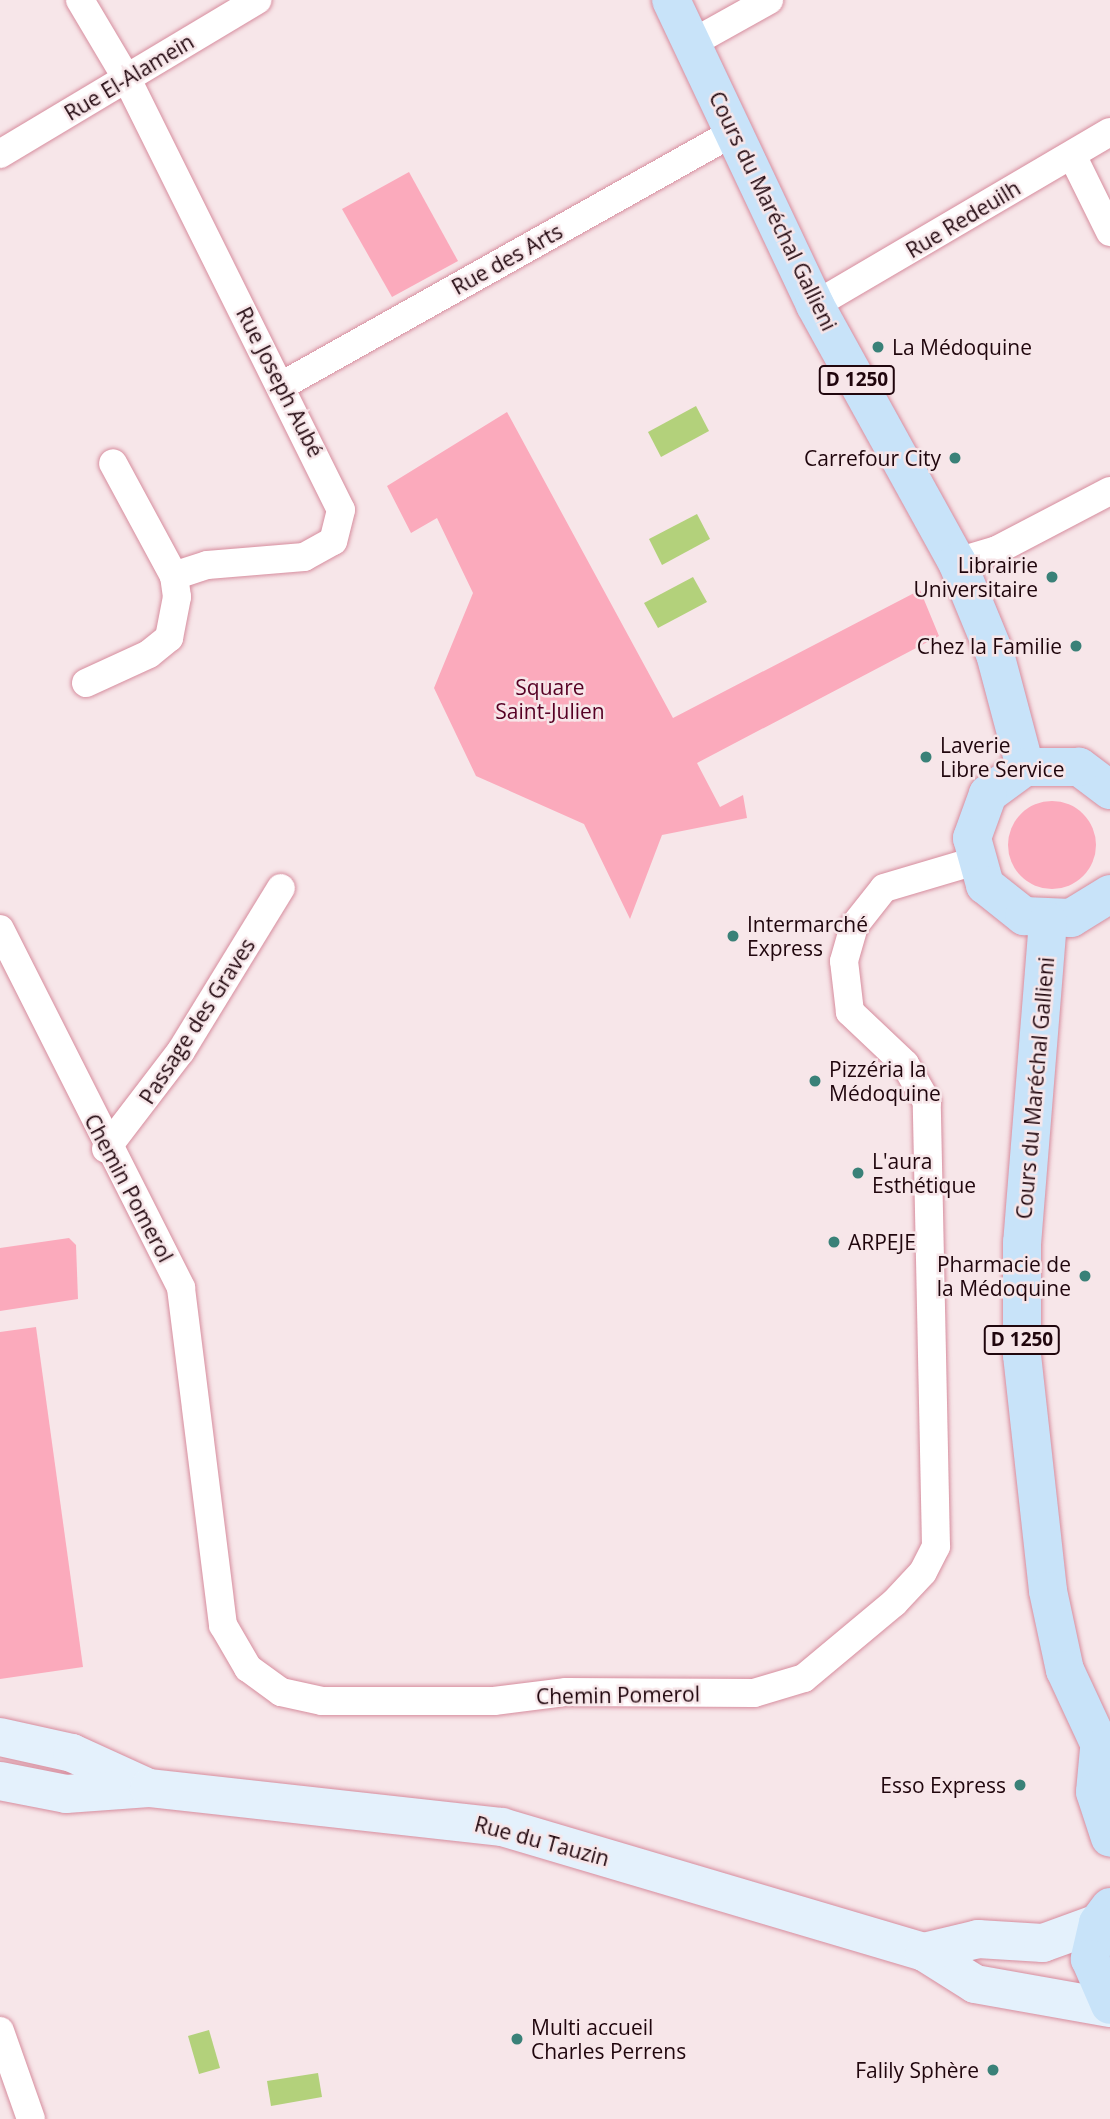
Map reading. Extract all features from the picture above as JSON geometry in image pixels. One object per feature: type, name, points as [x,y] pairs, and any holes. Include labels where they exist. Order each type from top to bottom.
[{"type":"main road","name":"Cours du Maréchal Gallieni","points":[[671,0],[694,42],[815,305],[957,562],[998,663],[1025,767]]},
{"type":"main road","points":[[1110,790],[1079,767],[1052,762],[1025,767],[1004,778],[982,805],[972,838],[975,862],[1002,903],[1048,921],[1093,909],[1110,894]]},
{"type":"main road","name":"Cours du Maréchal Gallieni","points":[[1048,921],[1023,1242],[1022,1354],[1048,1591],[1065,1670],[1105,1758],[1095,1792],[1110,1838]]},
{"type":"main road","points":[[1106,1910],[1090,1959],[1110,2006]]},
{"type":"street","name":"Rue Joseph Aubé","points":[[80,0],[127,79],[336,494],[341,510],[333,541],[304,557],[207,565],[174,576]]},
{"type":"street","name":"Rue El-Alamein","points":[[0,154],[257,0]]},
{"type":"street","points":[[694,42],[769,0]]},
{"type":"street","name":"Rue des Arts","points":[[281,386],[733,131]]},
{"type":"street","name":"Rue Redeuilh","points":[[815,305],[1110,132]]},
{"type":"street","points":[[1072,155],[1110,232]]},
{"type":"street","points":[[86,683],[149,654],[169,638],[174,576],[113,463]]},
{"type":"street","points":[[957,562],[997,550],[1110,491]]},
{"type":"street","name":"Chemin Pomerol","points":[[0,929],[106,1149],[147,1212],[181,1288],[223,1625],[248,1668],[281,1692],[322,1701],[494,1701],[566,1692],[754,1693],[784,1688],[894,1603],[923,1572],[936,1546],[927,1102],[905,1064],[850,1012],[844,961],[854,926],[884,888],[975,862]]},
{"type":"street","name":"Passage des Graves","points":[[106,1149],[181,1051],[281,888]]},
{"type":"street","name":"Rue du Tauzin","points":[[0,1737],[72,1753],[149,1788]]},
{"type":"street","name":"Rue du Tauzin","points":[[0,1781],[66,1794],[149,1788],[502,1827],[924,1952],[975,1984],[1110,2006]]},
{"type":"street","points":[[924,1952],[978,1939],[1043,1943],[1106,1910]]},
{"type":"street","points":[[0,2031],[31,2119]]},
{"type":"green space","points":[[409,172],[458,261],[392,297],[342,209]]},
{"type":"green space","name":"Square Saint-Julien","points":[[507,412],[673,718],[920,590],[939,636],[697,763],[720,807],[743,795],[747,818],[662,835],[630,919],[584,824],[476,776],[434,688],[473,593],[437,518],[411,533],[387,486]]},
{"type":"green space","points":[[1052,801],[1069,804],[1083,814],[1093,828],[1096,845],[1093,862],[1083,876],[1069,886],[1052,889],[1035,886],[1021,876],[1011,862],[1008,845],[1011,828],[1021,814],[1035,804]]},
{"type":"green space","points":[[69,1238],[76,1245],[78,1299],[0,1311],[0,1248]]},
{"type":"green space","points":[[36,1327],[83,1667],[0,1679],[0,1332]]},
{"type":"shaded area","points":[[696,406],[709,431],[661,457],[648,432]]},
{"type":"shaded area","points":[[697,514],[710,539],[662,565],[649,539]]},
{"type":"shaded area","points":[[693,577],[707,602],[658,628],[644,603]]},
{"type":"shaded area","points":[[209,2030],[220,2068],[199,2074],[188,2036]]},
{"type":"shaded area","points":[[318,2073],[322,2097],[271,2106],[267,2081]]},
{"type":"place","name":"La Médoquine","points":[[878,347]]},
{"type":"place","name":"Carrefour City","points":[[955,458]]},
{"type":"place","name":"Librairie Universitaire","points":[[1052,577]]},
{"type":"place","name":"Chez la Familie","points":[[1076,646]]},
{"type":"place","name":"Laverie Libre Service","points":[[926,757]]},
{"type":"place","name":"Intermarché Express","points":[[733,936]]},
{"type":"place","name":"Pizzéria la Médoquine","points":[[815,1081]]},
{"type":"place","name":"L'aura Esthétique","points":[[858,1173]]},
{"type":"place","name":"ARPEJE","points":[[834,1242]]},
{"type":"place","name":"Pharmacie de la Médoquine","points":[[1085,1276]]},
{"type":"place","name":"Esso Express","points":[[1020,1785]]},
{"type":"place","name":"Multi accueil Charles Perrens","points":[[517,2039]]},
{"type":"place","name":"Falily Sphère","points":[[993,2070]]}]
